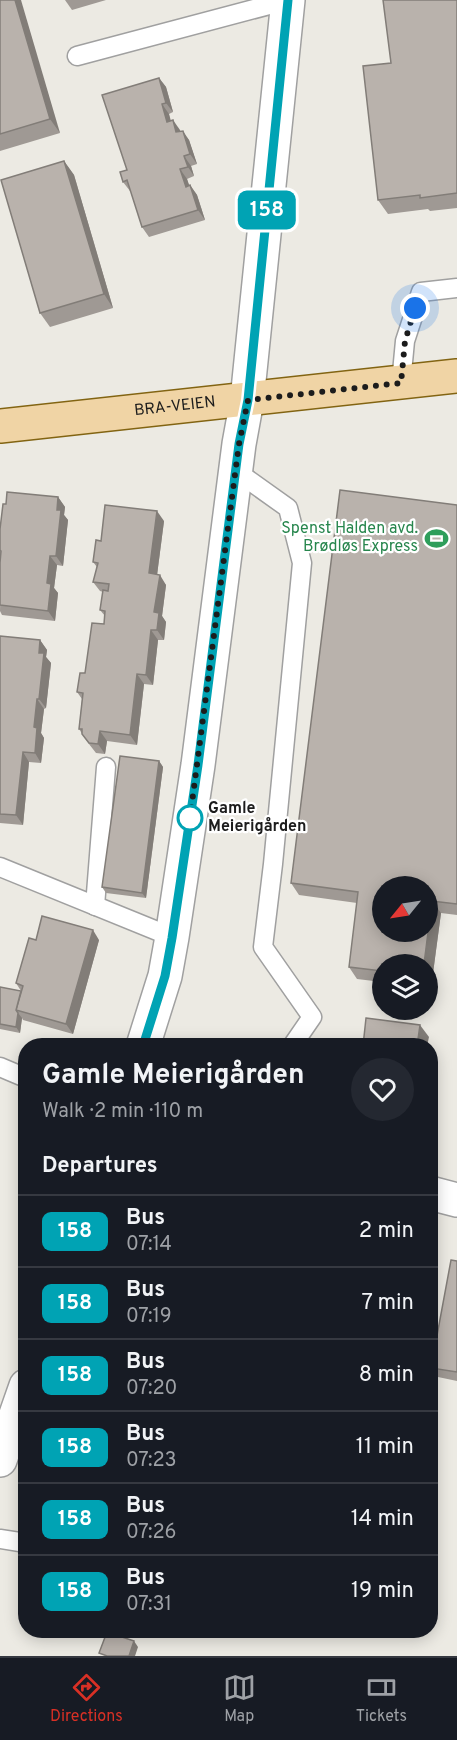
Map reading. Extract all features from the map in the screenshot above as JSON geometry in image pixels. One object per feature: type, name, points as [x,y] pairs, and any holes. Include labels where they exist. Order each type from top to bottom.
[{"type":"main road","name":"BRA-VEIEN","points":[[0,426],[457,376]]},
{"type":"street","points":[[146,1038],[165,976],[198,765],[236,471],[248,400],[288,0]]},
{"type":"street","points":[[438,1195],[457,1200]]},
{"type":"street","points":[[6,1444],[18,1409]]},
{"type":"lane","points":[[77,56],[288,0]]},
{"type":"lane","points":[[401,383],[405,341],[421,292],[457,288]]},
{"type":"lane","points":[[236,471],[288,508],[302,563],[263,947],[312,1017],[298,1038]]},
{"type":"lane","points":[[94,906],[106,767]]},
{"type":"lane","points":[[0,867],[172,938]]},
{"type":"lane","points":[[0,1067],[18,1075]]},
{"type":"lane","points":[[0,1539],[18,1542]]},
{"type":"building","points":[[0,0],[15,0],[50,119],[0,134]]},
{"type":"building","points":[[383,0],[457,0],[457,193],[378,200],[363,66],[391,63]]},
{"type":"building","points":[[159,78],[166,103],[162,104],[167,122],[173,120],[176,132],[183,131],[190,154],[184,156],[188,167],[180,169],[186,187],[190,185],[198,210],[142,227],[127,180],[123,182],[120,172],[127,170],[102,95]]},
{"type":"building","points":[[64,161],[104,294],[40,313],[1,180]]},
{"type":"building","points":[[340,490],[457,505],[457,904],[438,902],[438,876],[372,876],[372,942],[427,942],[425,954],[372,954],[372,970],[349,967],[358,892],[291,883]]},
{"type":"building","points":[[7,492],[58,497],[57,510],[61,510],[56,556],[50,556],[47,583],[51,584],[48,611],[0,605],[0,529]]},
{"type":"building","points":[[105,505],[157,511],[149,573],[160,575],[154,612],[159,613],[157,630],[151,630],[146,675],[137,674],[130,735],[100,731],[98,744],[89,743],[82,734],[82,729],[79,729],[83,693],[77,692],[80,673],[85,673],[92,623],[104,624],[105,611],[100,610],[103,590],[108,591],[109,584],[93,582],[98,563],[93,562],[96,540],[101,541]]},
{"type":"building","points":[[0,636],[40,640],[39,653],[44,653],[34,727],[37,728],[35,753],[23,752],[16,815],[0,814]]},
{"type":"building","points":[[120,756],[159,761],[142,893],[102,887]]},
{"type":"building","points":[[42,916],[93,930],[66,1024],[16,1010],[23,986],[16,983],[29,938],[36,940]]},
{"type":"building","points":[[0,987],[21,991],[16,1010],[18,1013],[16,1027],[0,1024]]},
{"type":"building","points":[[366,1018],[420,1025],[418,1038],[364,1038]]},
{"type":"building","points":[[451,1260],[457,1261],[457,1372],[438,1369],[438,1330]]},
{"type":"building","points":[[105,1638],[125,1638],[134,1641],[129,1656],[107,1656],[99,1653]]},
{"type":"bus line","name":"158","points":[[146,1038],[165,976],[198,765],[239,444],[248,400],[288,0]]},
{"type":"place","name":"Spenst Halden avd. Brødløs Express","points":[[436,538]]},
{"type":"place","name":"Gamle Meierigården","points":[[190,818]]},
{"type":"route","points":[[190,818],[239,444],[248,400],[401,383],[405,341],[415,308]]}]
